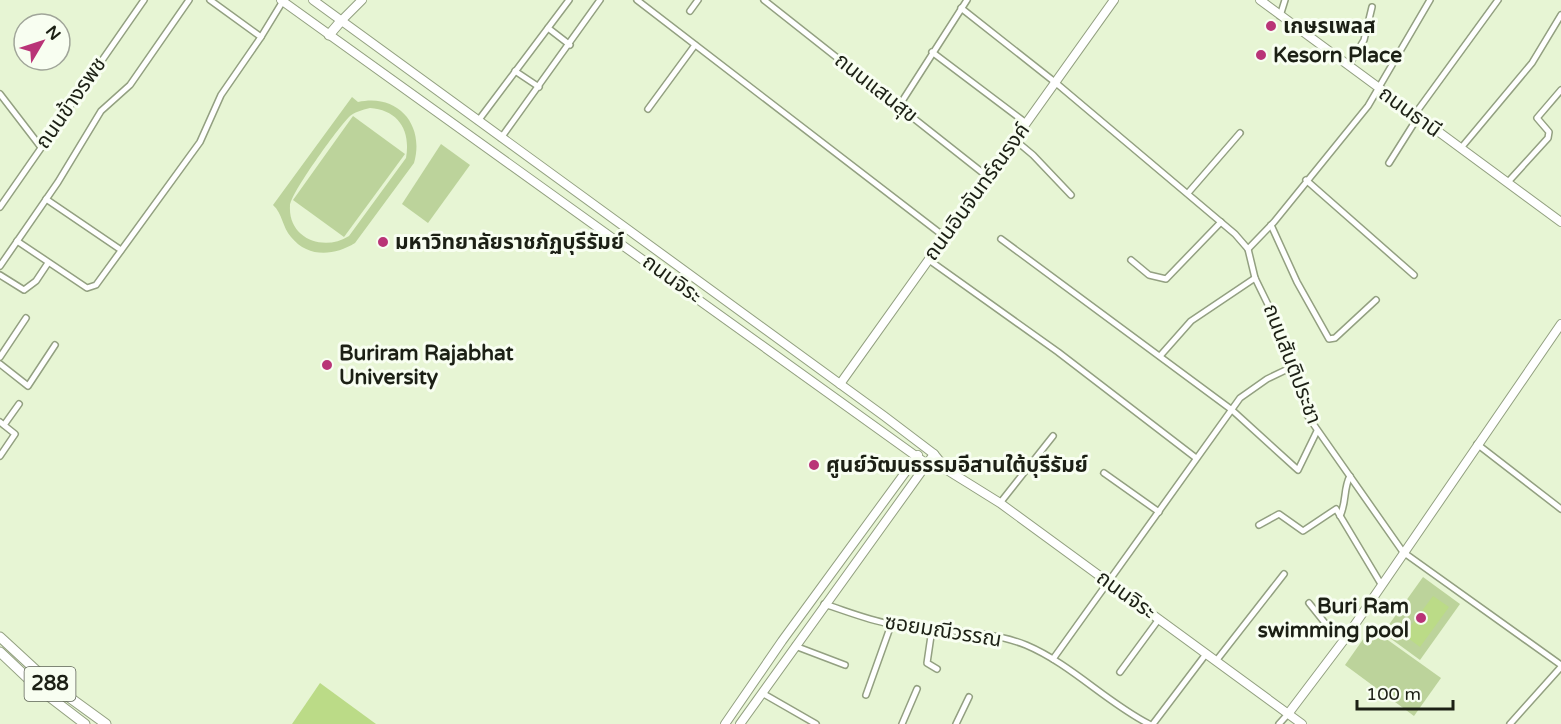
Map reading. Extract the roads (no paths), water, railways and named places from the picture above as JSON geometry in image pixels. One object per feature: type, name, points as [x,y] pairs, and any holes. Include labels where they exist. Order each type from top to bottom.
[{"type":"main road","name":"ถนนจิระ","points":[[313,0],[840,384],[934,454],[947,470]]},
{"type":"main road","points":[[329,34],[362,0]]},
{"type":"main road","name":"ถนนอินจันทร์ณรงค์","points":[[840,384],[1114,0]]},
{"type":"main road","name":"ถนนธานี","points":[[1260,0],[1561,222]]},
{"type":"main road","name":"ถนนจิระ","points":[[282,1],[651,264],[916,457],[927,464],[947,470],[1000,503],[1302,724]]},
{"type":"main road","points":[[638,255],[646,253],[646,243]]},
{"type":"main road","points":[[651,264],[648,261],[649,254],[659,252]]},
{"type":"main road","points":[[1288,714],[1347,636],[1561,324]]},
{"type":"main road","points":[[725,724],[782,641],[924,447]]},
{"type":"main road","points":[[740,724],[824,604],[934,454]]},
{"type":"main road","name":"288","points":[[0,637],[51,684],[106,724]]},
{"type":"main road","name":"288","points":[[0,652],[74,721],[85,724]]},
{"type":"street","name":"ถนนข้างรพช","points":[[0,207],[40,146],[144,0]]},
{"type":"street","points":[[0,266],[46,199],[101,111],[114,96],[130,85],[189,0]]},
{"type":"street","points":[[210,0],[261,37]]},
{"type":"street","points":[[478,121],[569,0]]},
{"type":"street","points":[[501,138],[570,45],[600,0]]},
{"type":"street","points":[[637,0],[945,237]]},
{"type":"street","points":[[690,11],[698,0]]},
{"type":"street","name":"ถนนแสนสุข","points":[[764,0],[988,177]]},
{"type":"street","points":[[899,106],[967,0]]},
{"type":"street","points":[[1280,16],[1285,0]]},
{"type":"street","points":[[1248,249],[1271,225],[1379,90],[1430,0]]},
{"type":"street","points":[[1389,163],[1417,115],[1498,0]]},
{"type":"street","points":[[17,241],[87,288],[93,288],[200,142],[221,95],[261,37],[282,1]]},
{"type":"street","points":[[1349,65],[1364,40],[1372,7]]},
{"type":"street","name":"ถนนสันติประชา","points":[[962,8],[1056,82],[1188,193],[1248,249],[1256,278],[1278,325],[1307,415],[1403,552],[1561,666]]},
{"type":"street","points":[[1461,148],[1532,63],[1561,15]]},
{"type":"street","points":[[548,28],[570,45]]},
{"type":"street","points":[[648,109],[695,45]]},
{"type":"street","points":[[932,52],[1026,123]]},
{"type":"street","points":[[515,71],[539,87]]},
{"type":"street","points":[[1508,183],[1548,138],[1549,132],[1538,118],[1561,90]]},
{"type":"street","points":[[0,94],[40,146]]},
{"type":"street","points":[[1188,193],[1240,133]]},
{"type":"street","points":[[1015,140],[1034,155],[1071,195]]},
{"type":"street","points":[[1306,180],[1414,275]]},
{"type":"street","points":[[46,199],[122,250]]},
{"type":"street","points":[[1131,260],[1149,275],[1166,279],[1221,222]]},
{"type":"street","points":[[1271,225],[1297,282],[1329,339],[1335,338],[1376,300]]},
{"type":"street","points":[[1001,239],[1232,410],[1298,470],[1317,430]]},
{"type":"street","points":[[929,260],[1058,352],[1196,458]]},
{"type":"street","points":[[0,275],[24,290],[36,281],[48,263]]},
{"type":"street","points":[[1160,356],[1191,321],[1256,278]]},
{"type":"street","points":[[0,357],[26,318]]},
{"type":"street","points":[[0,364],[28,386],[55,345]]},
{"type":"street","points":[[1053,659],[1240,398],[1267,379],[1292,367]]},
{"type":"street","points":[[0,456],[15,434],[2,424],[19,404]]},
{"type":"street","points":[[1000,503],[1053,436]]},
{"type":"street","points":[[1477,444],[1561,509]]},
{"type":"street","points":[[1104,474],[1159,512]]},
{"type":"street","points":[[1340,516],[1346,502],[1346,484],[1350,476]]},
{"type":"street","points":[[1259,525],[1279,514],[1303,531],[1336,509],[1381,584]]},
{"type":"street","points":[[1216,661],[1284,574]]},
{"type":"street","points":[[1309,603],[1325,623],[1347,636]]},
{"type":"street","name":"ซอยมณีวรรณ","points":[[824,604],[891,625],[985,634],[1025,645],[1053,659],[1130,714],[1151,724]]},
{"type":"street","points":[[1120,672],[1159,619]]},
{"type":"street","points":[[866,695],[876,673],[891,625]]},
{"type":"street","points":[[932,629],[927,663],[938,669]]},
{"type":"street","points":[[795,646],[845,665]]},
{"type":"street","points":[[1151,724],[1206,654]]},
{"type":"street","points":[[1510,724],[1561,666]]},
{"type":"street","points":[[902,724],[917,689]]},
{"type":"street","points":[[762,693],[816,724]]},
{"type":"street","points":[[956,724],[969,697]]},
{"type":"street","points":[[1279,724],[1288,714]]},
{"type":"street","points":[[801,724],[803,718]]},
{"type":"place","name":"เกษรเพลส","points":[[1271,26]]},
{"type":"place","name":"Kesorn Place","points":[[1261,55]]},
{"type":"place","name":"มหาวิทยาลัยราชภัฏบุรีรัมย์","points":[[383,242]]},
{"type":"place","name":"Buriram Rajabhat University","points":[[327,365]]},
{"type":"place","name":"ศูนย์วัฒนธรรมอีสานใต้บุรีรัมย์","points":[[814,465]]},
{"type":"place","name":"Buri Ram swimming pool","points":[[1421,618]]}]
